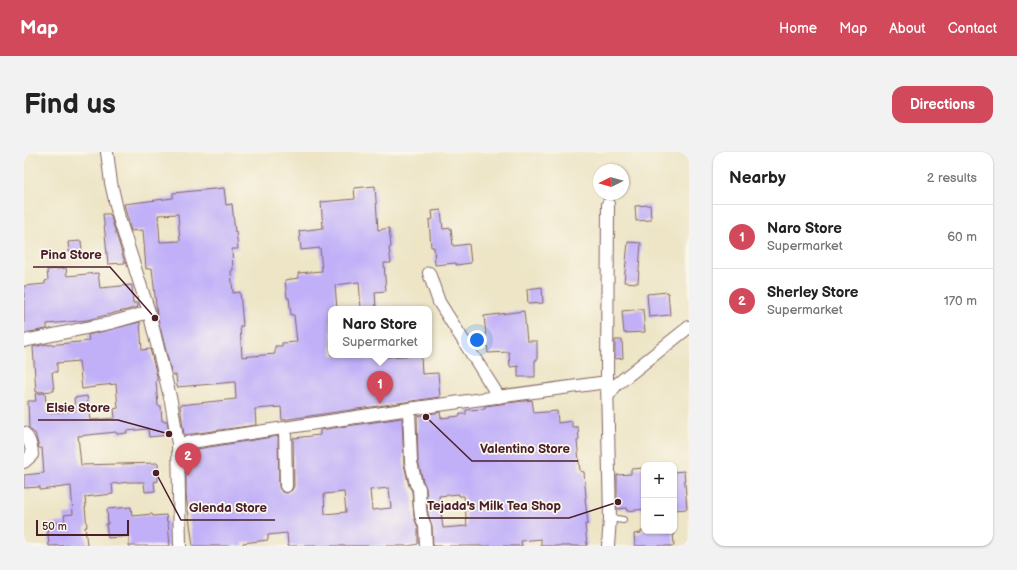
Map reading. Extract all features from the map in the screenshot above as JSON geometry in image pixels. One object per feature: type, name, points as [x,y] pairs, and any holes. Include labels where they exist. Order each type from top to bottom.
[{"type":"street","points":[[108,152],[111,183],[119,218],[149,312],[172,401],[178,444],[180,546]]},
{"type":"street","points":[[608,204],[607,382],[610,518],[608,546]]},
{"type":"street","points":[[429,273],[439,302],[499,397]]},
{"type":"street","points":[[24,341],[110,323],[149,312]]},
{"type":"street","points":[[608,396],[616,385],[689,327]]},
{"type":"street","points":[[178,444],[409,409],[607,382]]},
{"type":"street","points":[[409,409],[411,462],[418,488],[421,516],[425,526],[426,546]]},
{"type":"street","points":[[285,428],[286,486]]},
{"type":"street","points":[[24,434],[29,439],[32,448],[32,455],[24,462]]},
{"type":"lane","points":[[610,518],[623,520]]},
{"type":"building","points":[[375,186],[378,230],[389,228],[391,263],[384,263],[386,291],[375,292],[376,306],[361,306],[359,282],[335,285],[337,306],[328,306],[328,358],[421,358],[422,374],[438,373],[440,397],[282,420],[281,407],[255,409],[256,425],[184,435],[180,405],[236,399],[235,382],[177,387],[176,375],[172,375],[157,315],[152,268],[146,269],[143,230],[131,231],[124,204],[173,198],[173,193],[224,188],[226,205],[232,204],[238,249],[232,249],[233,270],[231,271],[233,293],[240,292],[243,326],[240,326],[242,357],[275,354],[275,346],[282,346],[282,343],[297,342],[294,315],[291,315],[285,280],[299,278],[298,273],[322,271],[320,248],[301,250],[299,231],[323,228],[321,202],[355,199],[354,188]],"holes":[[[178,214],[180,241],[160,242],[158,215]]]},
{"type":"building","points":[[650,205],[651,220],[636,221],[635,206]]},
{"type":"building","points":[[441,210],[443,229],[451,228],[453,246],[469,244],[471,263],[435,265],[434,247],[431,247],[429,220],[433,219],[432,211]]},
{"type":"building","points":[[103,214],[110,214],[125,263],[108,264]]},
{"type":"building","points":[[81,241],[82,251],[69,252],[68,242]]},
{"type":"building","points":[[628,242],[641,243],[638,283],[624,282]]},
{"type":"building","points":[[66,268],[67,276],[98,273],[100,288],[132,285],[133,303],[138,303],[138,307],[87,320],[47,324],[47,329],[24,333],[24,286],[45,284],[45,281],[48,280],[47,270]]},
{"type":"building","points":[[542,287],[543,303],[528,304],[527,289]]},
{"type":"building","points":[[668,292],[670,315],[649,317],[647,294]]},
{"type":"building","points":[[643,309],[645,332],[624,333],[622,311]]},
{"type":"building","points":[[524,311],[527,341],[537,341],[535,377],[518,377],[518,366],[510,367],[509,352],[488,353],[484,316]]},
{"type":"building","points":[[140,322],[142,350],[150,349],[157,376],[158,406],[161,406],[162,421],[167,421],[169,435],[149,437],[148,429],[126,431],[127,433],[117,434],[116,432],[78,436],[81,465],[158,463],[158,481],[154,482],[155,491],[145,492],[144,482],[130,482],[112,484],[113,494],[85,497],[87,527],[85,527],[87,545],[49,546],[47,524],[65,522],[64,515],[73,514],[71,486],[40,490],[40,487],[24,488],[24,475],[44,473],[42,448],[39,448],[35,433],[29,428],[28,401],[36,401],[35,394],[45,393],[47,413],[75,411],[74,398],[87,396],[90,420],[115,418],[114,409],[118,408],[116,384],[82,389],[79,361],[57,363],[57,372],[52,372],[54,391],[36,392],[33,347],[48,344],[89,341],[88,335]]},
{"type":"building","points":[[615,340],[622,340],[623,358],[615,359]]},
{"type":"building","points":[[532,400],[534,413],[557,411],[558,423],[572,421],[572,427],[578,427],[579,440],[577,441],[580,471],[584,472],[588,524],[585,524],[586,546],[541,546],[541,539],[521,541],[522,546],[433,546],[432,526],[428,514],[426,488],[418,461],[417,416],[440,412],[441,418],[460,416],[460,414],[466,414],[466,410],[485,409],[485,406]],"holes":[[[459,494],[459,496],[464,496],[467,526],[443,528],[439,496]]]},
{"type":"building","points":[[402,418],[404,464],[409,486],[412,491],[414,517],[418,528],[418,544],[409,546],[288,546],[287,533],[268,535],[268,540],[243,543],[243,546],[193,546],[186,495],[186,456],[191,456],[191,450],[278,436],[279,487],[282,492],[287,493],[292,490],[294,486],[293,438],[320,435],[320,430]],"holes":[[[389,488],[391,508],[372,510],[370,490]],[[344,492],[346,512],[325,514],[324,494]]]},
{"type":"building","points":[[641,468],[641,509],[627,511],[626,508],[617,509],[617,475],[631,474],[631,469]]},
{"type":"building","points":[[684,471],[687,509],[677,510],[677,472]]},
{"type":"building","points":[[131,507],[132,516],[152,514],[153,516],[166,515],[170,546],[129,546],[129,536],[108,538],[106,524],[108,524],[107,509]]},
{"type":"building","points":[[634,534],[673,534],[674,546],[635,546]]},
{"type":"place","name":"Pina Store","points":[[155,318]]},
{"type":"place","name":"Naro Store","points":[[380,404]]},
{"type":"place","name":"Valentino Store","points":[[426,417]]},
{"type":"place","name":"Elsie Store","points":[[169,434]]},
{"type":"place","name":"Glenda Store","points":[[156,473]]},
{"type":"place","name":"Sherley Store","points":[[188,476]]},
{"type":"place","name":"Tejada's Milk Tea Shop","points":[[618,502]]}]
